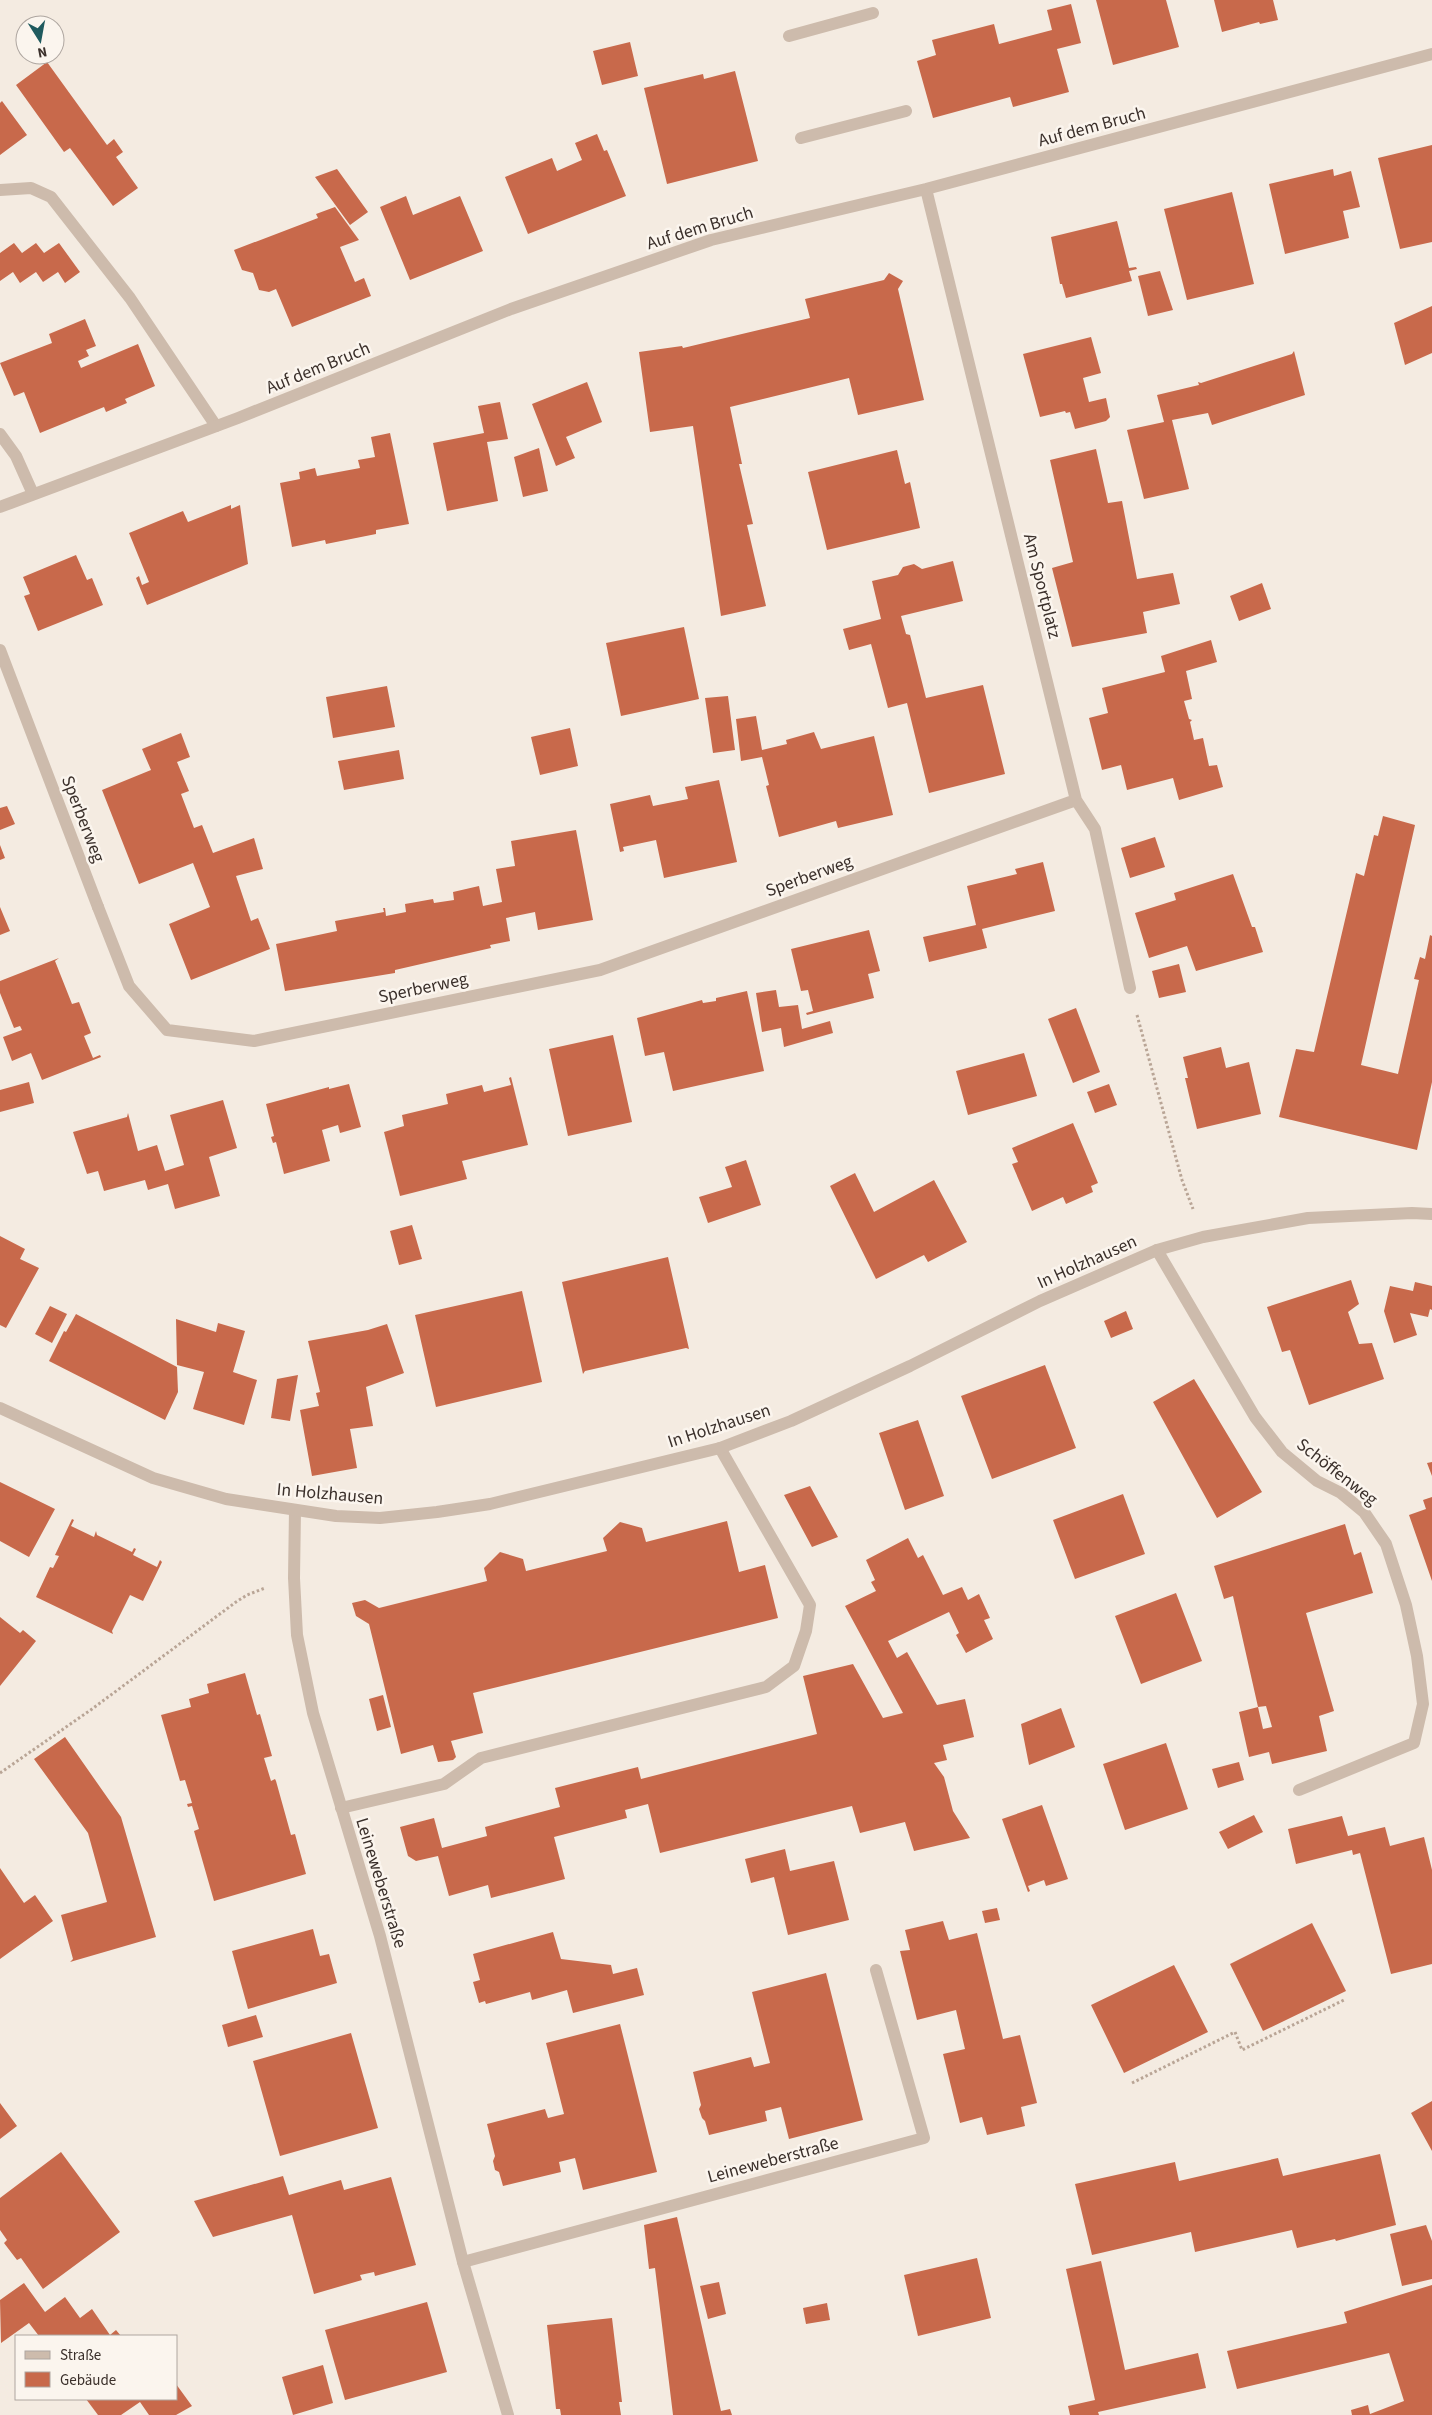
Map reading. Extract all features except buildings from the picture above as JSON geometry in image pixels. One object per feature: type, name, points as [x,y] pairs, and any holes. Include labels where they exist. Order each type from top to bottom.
[{"type":"street","points":[[789,36],[874,13]]},
{"type":"street","name":"Auf dem Bruch","points":[[0,507],[216,426],[511,309],[711,240],[926,189],[1432,54]]},
{"type":"street","points":[[801,138],[906,111]]},
{"type":"street","points":[[0,190],[30,188],[51,197],[130,298],[216,426]]},
{"type":"street","name":"Am Sportplatz","points":[[926,189],[1076,800],[1095,829],[1130,988]]},
{"type":"street","points":[[0,434],[16,456],[33,494]]},
{"type":"street","name":"Sperberweg","points":[[0,650],[129,986],[167,1030],[254,1041],[600,970],[1076,800]]},
{"type":"street","name":"In Holzhausen","points":[[0,1408],[153,1478],[226,1499],[336,1516],[380,1518],[437,1512],[490,1504],[720,1448],[799,1417],[910,1366],[1040,1301],[1157,1250],[1203,1237],[1308,1218],[1412,1213],[1432,1214]]},
{"type":"street","name":"Schöffenweg","points":[[1157,1250],[1254,1417],[1282,1452],[1317,1481],[1341,1494],[1364,1512],[1386,1544],[1406,1605],[1417,1656],[1423,1704],[1414,1743],[1299,1790]]},
{"type":"street","points":[[341,1808],[444,1784],[481,1758],[766,1687],[794,1666],[806,1631],[810,1605],[720,1448]]},
{"type":"street","name":"Leineweberstraße","points":[[295,1510],[294,1578],[297,1635],[313,1713],[384,1953],[463,2262],[508,2415]]},
{"type":"street","name":"Leineweberstraße","points":[[463,2262],[924,2138],[876,1970]]},
{"type":"path","points":[[1130,988],[1182,1180],[1203,1237]]},
{"type":"path","points":[[0,1773],[92,1709],[247,1595],[294,1578]]},
{"type":"path","points":[[1132,2083],[1235,2032],[1242,2050],[1344,2000]]}]
